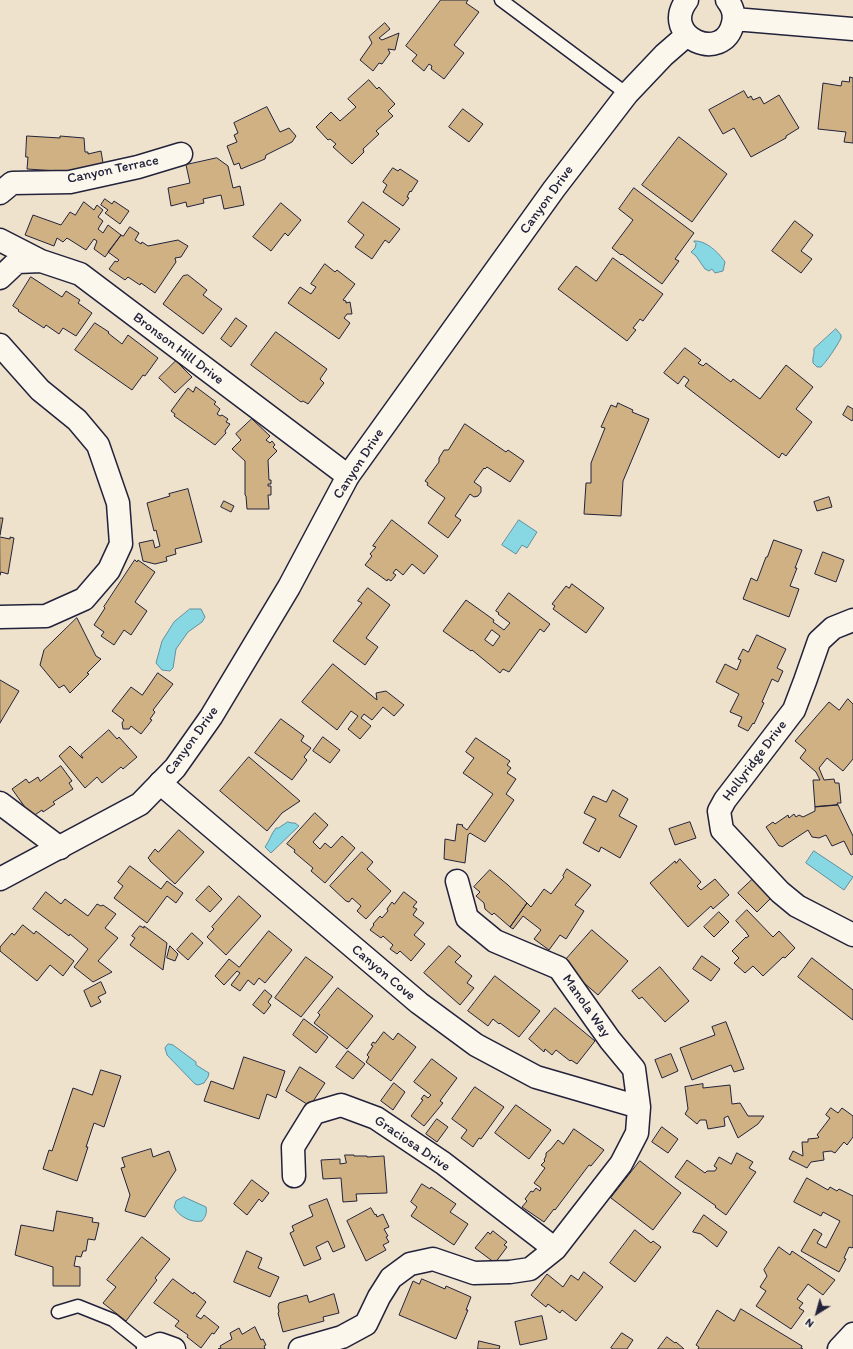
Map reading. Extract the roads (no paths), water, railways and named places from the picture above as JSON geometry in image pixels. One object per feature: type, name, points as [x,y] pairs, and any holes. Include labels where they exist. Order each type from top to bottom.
[{"type":"street","points":[[687,0],[683,6],[680,21],[687,35],[700,44],[716,43],[729,34],[733,27],[731,9],[853,29]]},
{"type":"street","name":"Canyon Drive","points":[[0,880],[140,804],[175,768],[211,717],[289,587],[348,476],[554,190],[626,94],[664,55],[687,35]]},
{"type":"street","name":"Canyon Terrace","points":[[0,193],[12,183],[70,182],[138,167],[181,154]]},
{"type":"street","points":[[0,240],[40,261]]},
{"type":"street","name":"Bronson Hill Drive","points":[[0,278],[17,262],[40,261],[80,274],[348,476]]},
{"type":"street","points":[[0,345],[40,390],[77,420],[98,445],[118,503],[121,544],[109,570],[84,599],[46,616],[0,617]]},
{"type":"street","name":"Hollyridge Drive","points":[[853,620],[833,628],[819,641],[806,681],[794,710],[725,800],[719,811],[722,830],[780,892],[797,906],[853,935]]},
{"type":"street","name":"Canyon Cove","points":[[160,783],[419,1003],[476,1044],[536,1077],[639,1107]]},
{"type":"street","points":[[0,803],[60,848]]},
{"type":"street","name":"Manola Way","points":[[457,881],[467,918],[495,941],[559,968],[610,1040],[634,1069],[639,1107]]},
{"type":"street","name":"Graciosa Drive","points":[[294,1176],[293,1147],[314,1113],[341,1105],[376,1118],[394,1130],[443,1163],[555,1249]]},
{"type":"street","points":[[300,1349],[342,1337],[366,1324],[379,1296],[391,1278],[410,1264],[433,1259],[474,1273],[510,1272],[530,1269],[555,1249],[621,1164],[638,1133],[639,1107]]},
{"type":"street","points":[[839,1349],[853,1334]]},
{"type":"street","points":[[148,1349],[160,1344],[174,1349]]},
{"type":"lane","points":[[501,0],[626,94]]},
{"type":"lane","points":[[58,1312],[78,1306],[113,1320],[148,1349]]},
{"type":"water","points":[[694,241],[699,241],[708,245],[719,255],[725,262],[723,271],[715,273],[712,269],[709,271],[705,269],[696,256],[691,252],[695,248],[696,244]]},
{"type":"water","points":[[836,329],[841,335],[841,338],[821,367],[817,367],[813,363],[814,349]]},
{"type":"water","points":[[519,520],[537,532],[527,548],[522,545],[516,554],[502,545]]},
{"type":"water","points":[[190,609],[201,609],[205,617],[202,622],[188,632],[176,649],[173,668],[170,671],[162,670],[156,663],[162,641],[174,622]]},
{"type":"water","points":[[288,822],[295,823],[299,826],[271,853],[265,847],[276,828]]},
{"type":"water","points":[[814,851],[853,877],[844,890],[806,863]]},
{"type":"water","points":[[169,1044],[173,1045],[196,1062],[196,1065],[209,1073],[204,1083],[198,1085],[195,1084],[167,1055],[165,1048]]},
{"type":"water","points":[[184,1197],[206,1207],[206,1214],[202,1221],[190,1220],[176,1211],[174,1207],[176,1201]]}]
